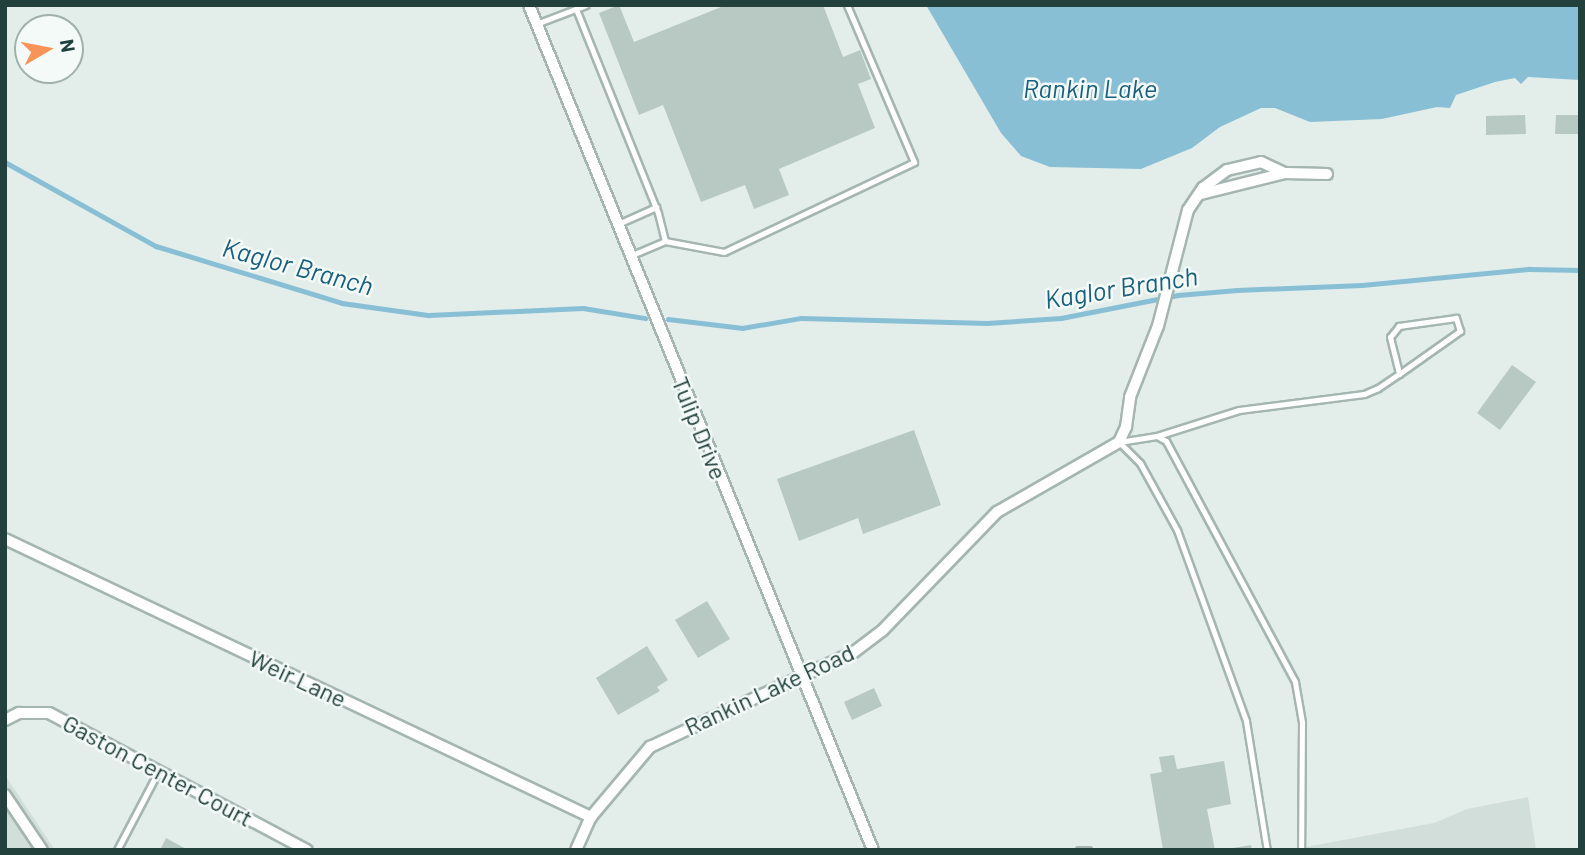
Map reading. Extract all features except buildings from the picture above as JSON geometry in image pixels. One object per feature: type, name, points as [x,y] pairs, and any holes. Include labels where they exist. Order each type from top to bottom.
[{"type":"street","name":"Tulip Drive","points":[[529,5],[873,850]]},
{"type":"street","points":[[1119,442],[1130,397],[1164,307],[1186,217],[1214,178],[1238,166],[1265,162],[1285,173]]},
{"type":"street","points":[[1201,194],[1285,173],[1327,174]]},
{"type":"street","name":"Rankin Lake Road","points":[[576,850],[591,817],[650,747],[854,652],[883,630],[997,512],[1119,442]]},
{"type":"street","name":"Weir Lane","points":[[5,539],[591,817]]},
{"type":"street","name":"Gaston Center Court","points":[[5,720],[19,713],[49,713],[307,850]]},
{"type":"street","points":[[5,795],[42,850]]},
{"type":"lane","points":[[536,23],[586,5]]},
{"type":"lane","points":[[631,256],[665,241],[724,253],[914,162],[847,5]]},
{"type":"lane","points":[[576,9],[656,207],[665,241]]},
{"type":"lane","points":[[618,224],[656,207]]},
{"type":"lane","points":[[1119,442],[1157,436],[1239,410],[1364,394],[1399,374],[1460,331],[1455,318],[1399,326],[1390,337],[1399,374]]},
{"type":"lane","points":[[1157,436],[1166,441],[1295,682],[1302,722],[1301,850]]},
{"type":"lane","points":[[1119,442],[1140,463],[1182,541],[1246,721],[1267,850]]},
{"type":"lane","points":[[117,850],[158,771]]},
{"type":"lane","points":[[1079,850],[1090,849]]},
{"type":"shaded area","points":[[5,775],[55,850],[5,850]]},
{"type":"shaded area","points":[[1528,797],[1536,850],[1290,850],[1434,823],[1467,809]]},
{"type":"water","name":"Rankin Lake","points":[[926,5],[1580,5],[1580,80],[1528,77],[1521,84],[1515,78],[1456,95],[1450,108],[1437,107],[1382,119],[1310,122],[1275,108],[1261,108],[1220,127],[1192,148],[1141,169],[1050,167],[1021,156],[1001,133]]},
{"type":"waterway","name":"Kaglor Branch","points":[[5,162],[156,246],[342,303],[429,315],[583,308],[645,318]]},
{"type":"waterway","name":"Kaglor Branch","points":[[668,319],[742,328],[801,318],[987,323],[1061,318],[1178,295],[1362,285],[1529,269],[1580,270]]}]
